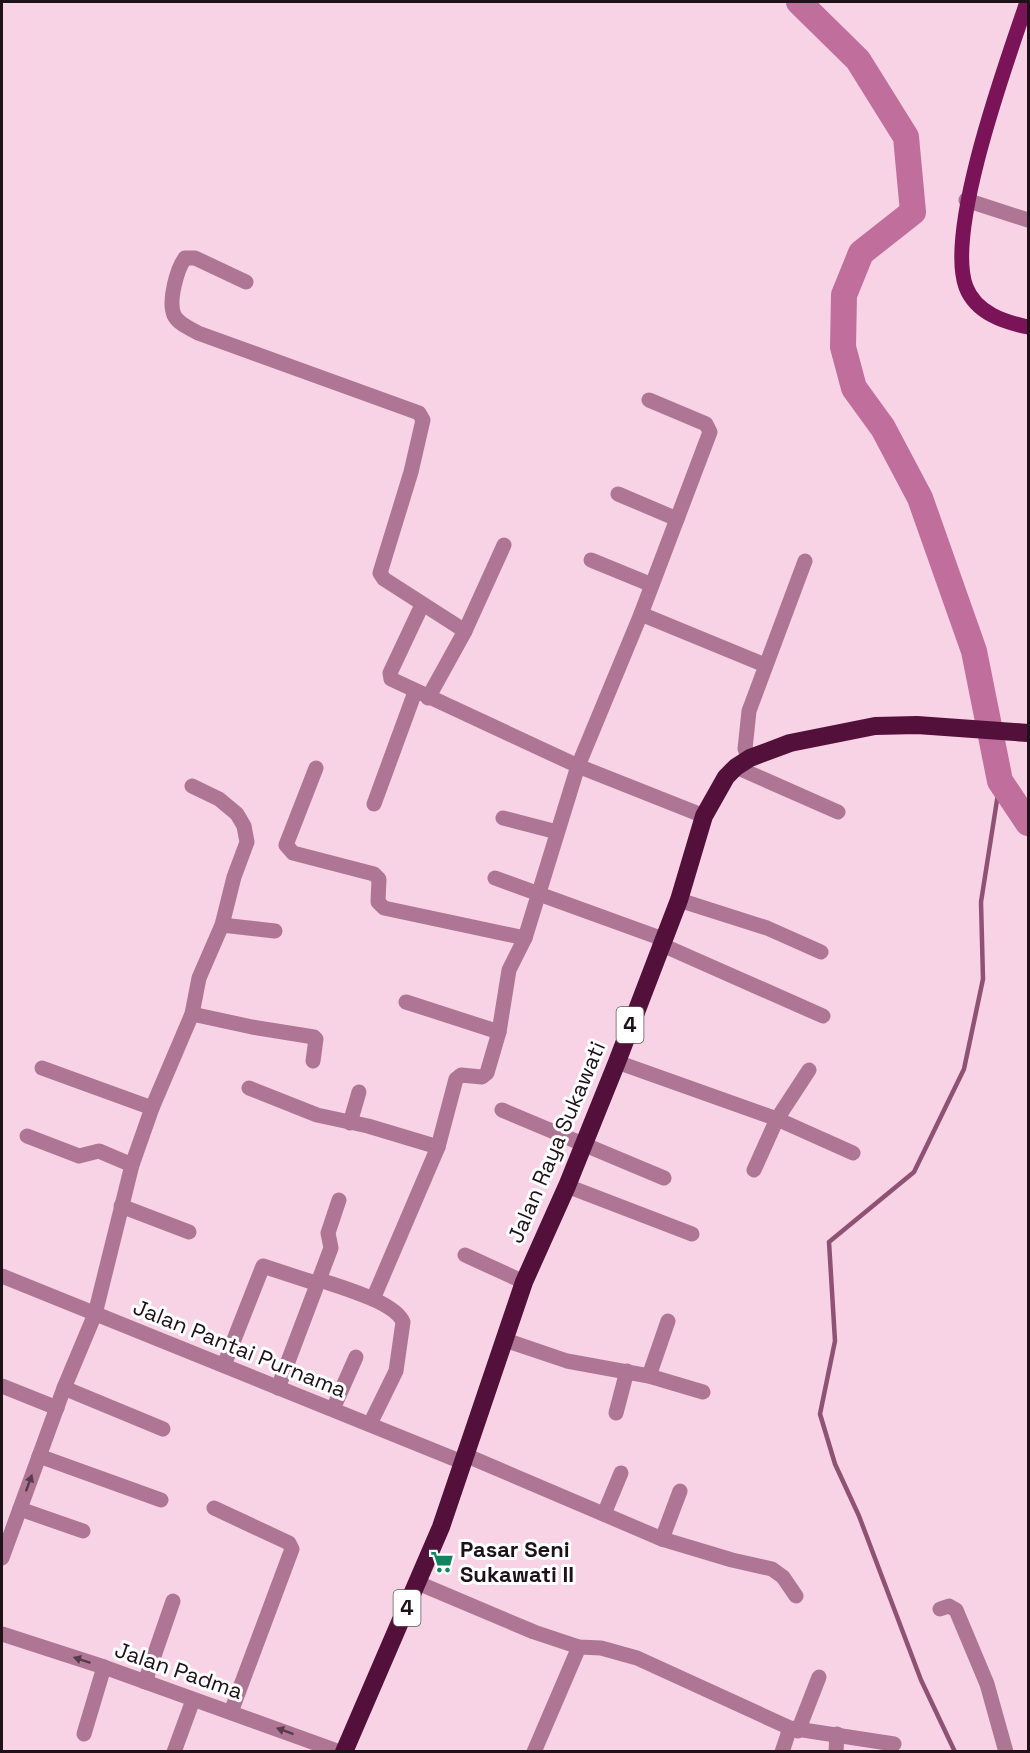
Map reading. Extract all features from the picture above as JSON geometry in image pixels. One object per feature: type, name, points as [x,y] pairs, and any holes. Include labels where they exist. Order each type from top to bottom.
[{"type":"highway","points":[[743,762],[790,743],[835,732],[875,726],[917,725],[1029,733]]},
{"type":"highway","name":"Jalan Raya Sukawati","points":[[342,1752],[443,1523],[524,1282],[567,1186],[617,1062],[679,900],[704,816],[718,789],[743,762]]},
{"type":"main road","points":[[1027,2],[966,200],[962,266],[966,286],[974,302],[987,313],[1006,322],[1029,327]]},
{"type":"street","points":[[966,200],[1029,220]]},
{"type":"street","points":[[246,282],[195,258],[185,258],[180,267],[173,299],[174,315],[181,323],[198,333],[411,409],[422,416],[411,472],[380,573],[384,579],[422,605],[465,631]]},
{"type":"street","points":[[373,1299],[438,1148],[456,1080],[461,1075],[485,1076],[499,1032],[509,970],[525,938],[578,766],[641,614],[710,428],[650,400]]},
{"type":"street","points":[[618,494],[677,519]]},
{"type":"street","points":[[374,804],[421,695],[465,631],[504,545]]},
{"type":"street","points":[[591,560],[652,585]]},
{"type":"street","points":[[805,561],[747,719],[743,762],[838,812]]},
{"type":"street","points":[[422,605],[390,673],[393,681],[578,766],[704,816]]},
{"type":"street","points":[[641,614],[765,665]]},
{"type":"street","points":[[316,768],[286,845],[293,853],[374,874],[379,879],[378,902],[384,908],[525,938]]},
{"type":"street","points":[[2,1558],[12,1516],[39,1456],[64,1388],[96,1314],[132,1165],[152,1108],[192,1014],[199,978],[222,925],[234,878],[248,842],[244,826],[237,814],[219,799],[192,786]]},
{"type":"street","points":[[503,818],[557,832]]},
{"type":"street","points":[[495,878],[662,942],[736,980],[823,1016]]},
{"type":"street","points":[[679,900],[767,928],[821,952]]},
{"type":"street","points":[[222,925],[275,931]]},
{"type":"street","points":[[406,1002],[499,1032]]},
{"type":"street","points":[[192,1014],[252,1027],[314,1036],[316,1039],[313,1061]]},
{"type":"street","points":[[617,1062],[771,1118],[853,1153]]},
{"type":"street","points":[[42,1068],[152,1108]]},
{"type":"street","points":[[754,1170],[771,1118],[809,1070]]},
{"type":"street","points":[[249,1088],[317,1115],[438,1148]]},
{"type":"street","points":[[350,1123],[359,1092]]},
{"type":"street","points":[[502,1110],[664,1178]]},
{"type":"street","points":[[27,1136],[79,1156],[99,1151],[132,1165]]},
{"type":"street","points":[[567,1186],[692,1233]]},
{"type":"street","points":[[278,1388],[332,1245],[328,1233],[339,1200]]},
{"type":"street","points":[[121,1206],[189,1232]]},
{"type":"street","points":[[465,1255],[524,1282]]},
{"type":"street","points":[[224,1365],[263,1266],[312,1282],[320,1280],[373,1299],[396,1313],[403,1322],[396,1371],[370,1424]]},
{"type":"street","name":"Jalan Pantai Purnama","points":[[2,1276],[278,1388],[464,1458],[662,1539],[722,1558],[772,1569],[783,1577],[796,1596]]},
{"type":"street","points":[[649,1376],[668,1321]]},
{"type":"street","points":[[505,1340],[567,1361],[627,1371],[704,1392]]},
{"type":"street","points":[[333,1409],[356,1357]]},
{"type":"street","points":[[616,1413],[627,1371]]},
{"type":"street","points":[[2,1386],[57,1408]]},
{"type":"street","points":[[64,1388],[163,1429]]},
{"type":"street","points":[[39,1456],[161,1500]]},
{"type":"street","points":[[604,1514],[621,1473]]},
{"type":"street","points":[[662,1539],[680,1491]]},
{"type":"street","points":[[214,1508],[289,1543],[291,1547],[231,1712]]},
{"type":"street","points":[[12,1516],[83,1531]]},
{"type":"street","points":[[418,1583],[534,1632],[579,1647],[601,1648],[637,1658],[794,1729],[894,1744]]},
{"type":"street","points":[[145,1682],[173,1601]]},
{"type":"street","points":[[940,1609],[949,1606],[956,1610],[987,1684],[1006,1752]]},
{"type":"street","name":"Jalan Padma","points":[[2,1634],[104,1667],[342,1752]]},
{"type":"street","points":[[534,1752],[579,1647]]},
{"type":"street","points":[[84,1734],[104,1667]]},
{"type":"street","points":[[782,1752],[819,1677]]},
{"type":"street","points":[[174,1752],[194,1700]]},
{"type":"street","points":[[836,1752],[837,1734]]},
{"type":"waterway","points":[[799,2],[858,60],[906,137],[913,212],[861,253],[844,295],[843,347],[854,388],[883,428],[920,498],[974,651],[1000,781],[1028,823]]},
{"type":"waterway","points":[[955,1752],[921,1680],[859,1516],[835,1464],[820,1414],[835,1341],[829,1242],[914,1172],[964,1069],[983,979],[981,902],[1000,781]]},
{"type":"place","name":"Pasar Seni Sukawati II","points":[[442,1562]]}]
